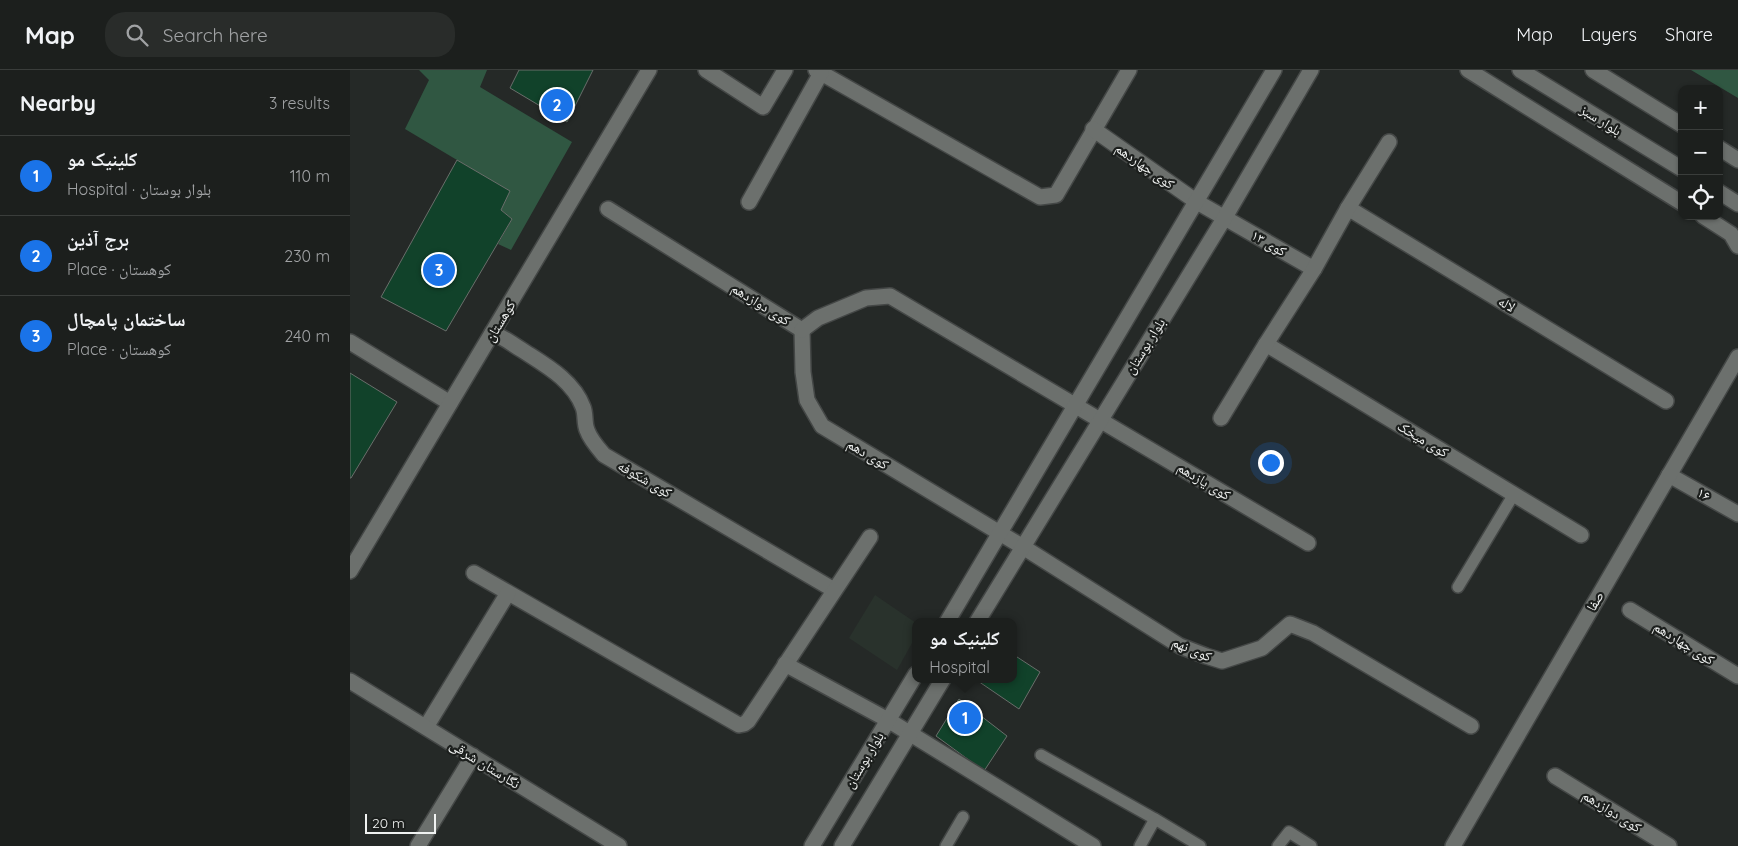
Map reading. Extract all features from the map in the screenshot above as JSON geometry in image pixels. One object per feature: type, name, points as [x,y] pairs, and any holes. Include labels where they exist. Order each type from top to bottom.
[{"type":"street","name":"کوهستان","points":[[350,571],[649,70]]},
{"type":"street","points":[[706,70],[763,107],[784,70]]},
{"type":"street","points":[[749,202],[819,72],[1040,197],[1056,195],[1129,70]]},
{"type":"street","name":"بلوار بوستان","points":[[949,618],[1274,70]]},
{"type":"street","points":[[1468,70],[1678,201]]},
{"type":"street","name":"بلوار سبز","points":[[1520,70],[1678,167]]},
{"type":"street","points":[[1593,70],[1678,123]]},
{"type":"street","name":"بلوار بوستان","points":[[980,618],[1225,217],[1311,72]]},
{"type":"street","name":"کوی چهاردهم","points":[[1093,129],[1197,202],[1225,217]]},
{"type":"street","points":[[1221,418],[1314,269],[1348,208],[1389,142]]},
{"type":"street","points":[[1723,151],[1738,160]]},
{"type":"street","points":[[1723,195],[1738,204]]},
{"type":"street","name":"لاله","points":[[1348,208],[1666,401]]},
{"type":"street","name":"کوی دوازدهم","points":[[608,209],[802,330],[818,318],[866,298],[890,296],[1100,420]]},
{"type":"street","name":"کوی ۱۳","points":[[1225,217],[1314,269]]},
{"type":"street","points":[[1709,220],[1731,234],[1738,246]]},
{"type":"street","name":"کوی دهم","points":[[802,330],[803,372],[807,400],[822,426],[1022,547]]},
{"type":"street","name":"کوی شکوفه","points":[[492,333],[508,339],[515,346],[551,369],[570,385],[583,407],[587,430],[604,455],[834,590]]},
{"type":"street","points":[[350,342],[450,403]]},
{"type":"street","name":"کوی میخک","points":[[1266,344],[1581,535]]},
{"type":"street","name":"صفا","points":[[1453,846],[1738,357]]},
{"type":"street","name":"کوی یازدهم","points":[[1100,420],[1308,542]]},
{"type":"street","name":"۱۶","points":[[1669,475],[1738,514]]},
{"type":"street","points":[[474,573],[739,725],[748,721],[870,537]]},
{"type":"street","name":"کوی نهم","points":[[1022,547],[1180,646],[1222,660],[1262,648],[1290,624],[1313,633],[1471,726]]},
{"type":"street","points":[[426,727],[508,593]]},
{"type":"street","name":"کوی چهاردهم","points":[[1630,610],[1738,676]]},
{"type":"street","points":[[785,664],[888,720],[1093,846]]},
{"type":"street","name":"نگارستان شرقی","points":[[350,681],[620,846]]},
{"type":"street","name":"بلوار بوستان","points":[[812,846],[912,681]]},
{"type":"street","name":"بلوار بوستان","points":[[842,846],[941,683]]},
{"type":"street","points":[[418,846],[473,756]]},
{"type":"street","name":"کوی دوازدهم","points":[[1555,776],[1669,846]]},
{"type":"lane","points":[[1458,587],[1514,494]]},
{"type":"lane","points":[[1041,755],[1200,846]]},
{"type":"lane","points":[[946,846],[962,817]]},
{"type":"lane","points":[[1140,846],[1155,819]]},
{"type":"lane","points":[[1278,846],[1289,832],[1311,846]]},
{"type":"shaded area","points":[[875,595],[912,620],[912,643],[897,670],[849,638]]},
{"type":"green space","points":[[419,70],[487,70],[480,87],[572,142],[511,250],[498,244],[512,219],[501,210],[509,191],[405,129],[429,80]]},
{"type":"green space","points":[[1691,70],[1738,70],[1738,98],[1723,89],[1723,85],[1716,85]]},
{"type":"building","points":[[519,70],[593,70],[567,122],[510,88]]},
{"type":"building","points":[[457,160],[510,191],[501,210],[512,219],[446,331],[381,297]]},
{"type":"building","points":[[350,373],[397,402],[351,478],[350,478]]},
{"type":"building","points":[[1017,657],[1040,672],[1019,709],[981,683],[1017,683]]},
{"type":"building","points":[[959,699],[1007,736],[984,771],[936,736]]},
{"type":"place","name":"برج آذین","points":[[557,105]]},
{"type":"place","name":"ساختمان پامچال","points":[[439,270]]},
{"type":"place","name":"کلینیک مو","points":[[965,718]]}]
